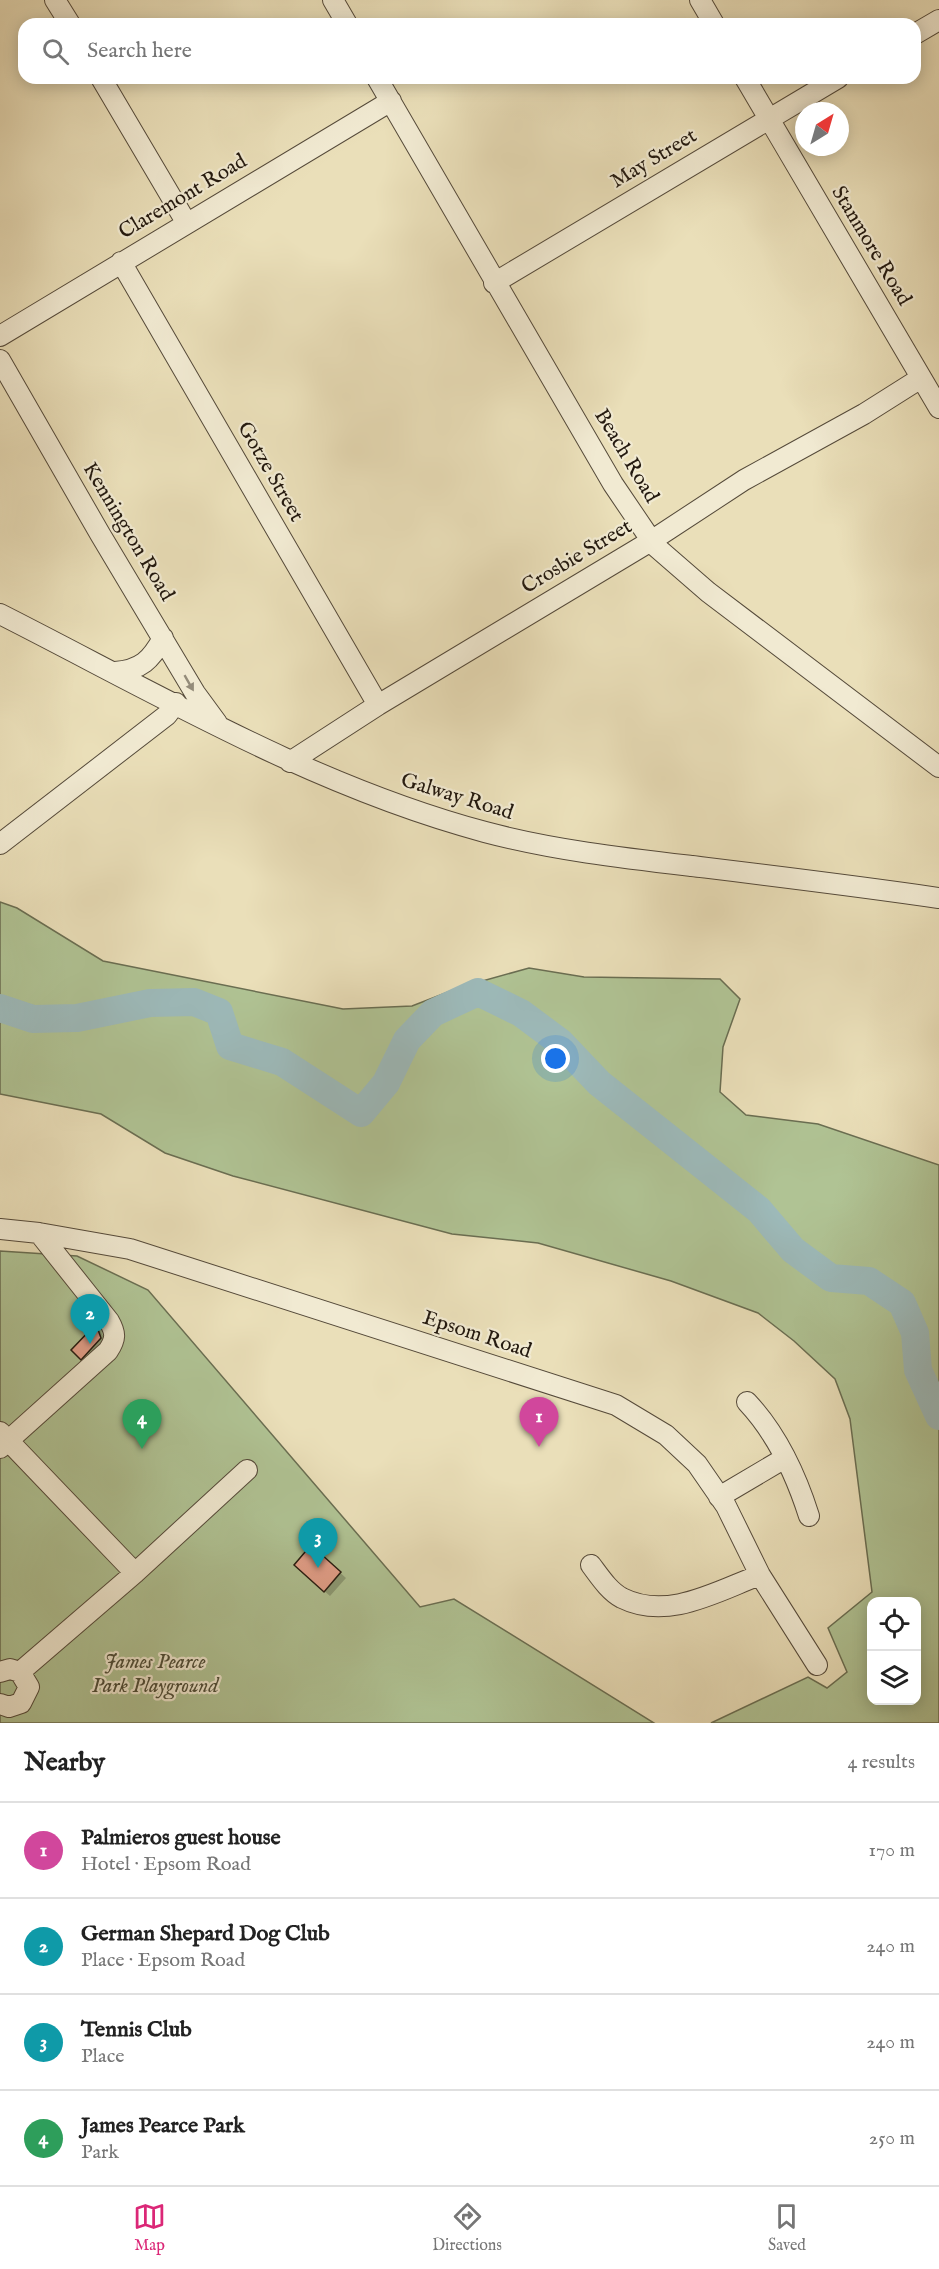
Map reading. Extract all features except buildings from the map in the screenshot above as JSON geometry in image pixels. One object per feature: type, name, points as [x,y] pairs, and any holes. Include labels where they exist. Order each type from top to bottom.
[{"type":"street","points":[[56,0],[66,18]]},
{"type":"street","points":[[333,0],[344,18]]},
{"type":"street","points":[[700,0],[710,18]]},
{"type":"street","points":[[921,30],[939,20]]},
{"type":"street","points":[[105,84],[186,222]]},
{"type":"street","name":"Beach Road","points":[[381,84],[494,283],[613,484],[651,541],[676,566],[708,592],[939,767]]},
{"type":"street","name":"Stanmore Road","points":[[748,84],[939,408]]},
{"type":"street","name":"May Street","points":[[494,283],[828,84]]},
{"type":"street","name":"Claremont Road","points":[[0,336],[186,222],[391,101]]},
{"type":"street","name":"Gotze Street","points":[[121,262],[378,705]]},
{"type":"street","name":"Kennington Road","points":[[0,360],[195,693],[219,726]]},
{"type":"street","name":"Crosbie Street","points":[[290,762],[378,705],[651,541],[744,480],[864,414],[921,378]]},
{"type":"street","name":"Galway Road","points":[[0,614],[290,762],[408,809],[518,840],[614,856],[939,898]]},
{"type":"street","points":[[115,672],[141,667],[153,655],[163,638]]},
{"type":"street","points":[[0,844],[167,715],[176,703]]},
{"type":"street","name":"Epsom Road","points":[[0,1229],[39,1233],[130,1250],[616,1405],[651,1424],[684,1450],[719,1497],[760,1575],[817,1665]]},
{"type":"street","points":[[39,1233],[109,1321],[115,1340],[108,1350],[3,1440],[135,1573]]},
{"type":"street","points":[[747,1402],[761,1417],[785,1458],[809,1516]]},
{"type":"street","points":[[719,1497],[785,1458]]},
{"type":"street","points":[[20,1672],[135,1573],[247,1470]]},
{"type":"street","points":[[591,1565],[605,1583],[622,1598],[652,1606],[684,1604],[760,1575]]},
{"type":"street","points":[[0,1672],[10,1669],[20,1672],[29,1687],[25,1699],[15,1706],[0,1704]]},
{"type":"green space","points":[[0,902],[17,908],[103,961],[343,1009],[412,1006],[461,987],[529,968],[584,977],[720,979],[740,999],[723,1047],[720,1092],[746,1115],[818,1124],[939,1165],[939,1723],[711,1723],[808,1677],[827,1688],[847,1672],[828,1628],[872,1592],[850,1419],[835,1379],[794,1341],[758,1313],[671,1281],[538,1243],[452,1234],[233,1176],[165,1153],[101,1114],[0,1094]]},
{"type":"green space","name":"James Pearce Park Playground","points":[[0,1251],[77,1256],[148,1290],[420,1607],[454,1599],[654,1723],[0,1723]]},
{"type":"waterway","points":[[0,1008],[33,1019],[77,1018],[150,1003],[194,1002],[219,1012],[230,1046],[282,1062],[361,1113],[386,1083],[407,1040],[433,1013],[478,992],[521,1013],[560,1042],[599,1083],[759,1210],[793,1250],[831,1278],[869,1281],[902,1303],[915,1333],[918,1370],[939,1416]]},
{"type":"place","name":"German Shepard Dog Club","points":[[90,1344]]},
{"type":"place","name":"Palmieros guest house","points":[[539,1447]]},
{"type":"place","name":"James Pearce Park","points":[[142,1449]]},
{"type":"place","name":"Tennis Club","points":[[318,1568]]}]
